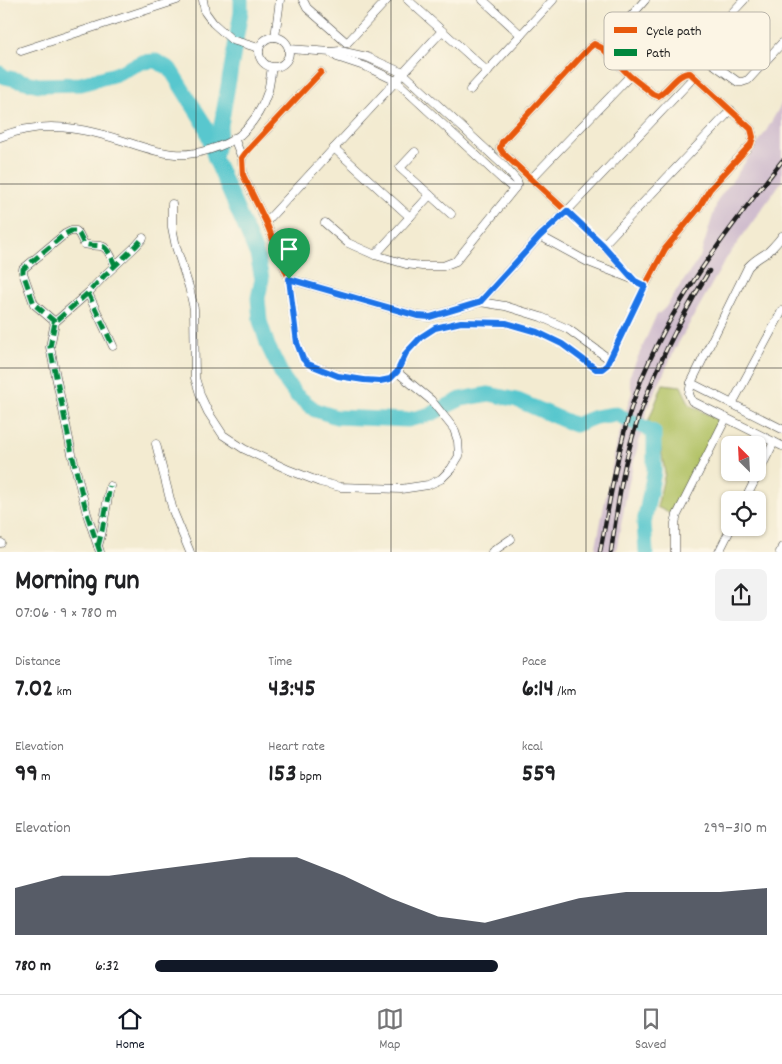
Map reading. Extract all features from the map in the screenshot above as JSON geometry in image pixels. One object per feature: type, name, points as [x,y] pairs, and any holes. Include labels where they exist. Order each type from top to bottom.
[{"type":"street","points":[[21,51],[177,0]]},
{"type":"street","points":[[202,0],[205,12],[213,23],[232,40],[260,48]]},
{"type":"street","points":[[275,37],[280,0]]},
{"type":"street","points":[[303,0],[307,8],[347,43],[387,0]]},
{"type":"street","points":[[408,0],[488,72]]},
{"type":"street","points":[[483,0],[521,35]]},
{"type":"street","points":[[470,90],[553,0]]},
{"type":"street","points":[[635,12],[645,0]]},
{"type":"street","points":[[733,12],[744,0]]},
{"type":"street","points":[[266,222],[442,31]]},
{"type":"street","points":[[275,37],[284,40],[288,44],[288,59],[282,66],[272,68],[267,66],[260,58],[260,48],[265,40],[275,37]]},
{"type":"street","points":[[770,55],[782,42]]},
{"type":"street","points":[[604,50],[594,44],[589,48],[502,142],[500,148],[603,245],[635,281]]},
{"type":"street","points":[[289,49],[340,51],[367,57],[403,73],[503,165],[518,184],[456,261],[443,266],[406,264],[375,255],[348,243],[325,223]]},
{"type":"street","points":[[331,52],[337,57],[367,66],[396,81],[514,189]]},
{"type":"street","points":[[0,137],[38,126],[54,126],[79,129],[156,151],[174,154],[203,152],[239,135],[257,116],[268,92],[272,68]]},
{"type":"street","points":[[234,138],[242,158],[243,175],[266,222],[289,279],[297,343],[303,359],[308,364],[338,376],[380,381],[390,379],[397,372],[406,353],[421,337],[435,328],[461,322],[506,323],[537,332],[562,344],[596,369],[602,369],[607,365],[665,249],[698,209],[710,190],[753,140],[751,129],[690,73],[682,74],[658,96],[624,70]]},
{"type":"street","points":[[722,70],[738,82],[742,82],[748,80],[757,70]]},
{"type":"street","points":[[242,158],[321,72]]},
{"type":"street","points":[[531,179],[630,76]]},
{"type":"street","points":[[480,302],[540,236],[567,211],[694,77]]},
{"type":"street","points":[[603,245],[731,110]]},
{"type":"street","points":[[334,148],[410,217]]},
{"type":"street","points":[[415,152],[400,168],[451,214]]},
{"type":"street","points":[[375,255],[430,195]]},
{"type":"street","points":[[172,204],[172,228],[194,309],[194,378],[208,412],[223,435],[244,449],[289,470],[320,482],[340,487],[401,489],[428,485],[441,479],[451,469],[459,456],[458,441],[454,429],[432,400],[397,372]]},
{"type":"street","points":[[54,322],[34,304],[23,269],[71,231],[76,231],[79,234],[84,244],[105,248],[115,265]]},
{"type":"street","points":[[540,236],[586,261],[645,286]]},
{"type":"street","points":[[782,236],[774,246],[753,261],[748,267],[691,383],[689,394],[692,401],[782,446]]},
{"type":"street","points":[[99,549],[87,514],[72,454],[50,347],[54,322],[88,293],[143,238]]},
{"type":"street","points":[[289,279],[418,316],[430,317],[480,302],[505,306],[568,328],[609,359]]},
{"type":"street","points":[[88,293],[114,346]]},
{"type":"street","points":[[732,404],[782,311]]},
{"type":"street","points":[[691,383],[782,428]]},
{"type":"street","points":[[675,552],[675,523],[677,515],[726,418]]},
{"type":"street","points":[[750,491],[774,442]]},
{"type":"street","points":[[156,444],[173,511],[190,552]]},
{"type":"street","points":[[99,549],[110,486]]},
{"type":"street","points":[[719,552],[727,536]]},
{"type":"street","points":[[492,552],[511,539]]},
{"type":"street","points":[[780,552],[782,547]]},
{"type":"shaded area","points":[[782,103],[782,181],[726,259],[675,349],[648,407],[630,477],[616,551],[595,551],[617,442],[632,392],[629,377],[656,316],[665,308],[700,257],[718,199],[766,131]]},
{"type":"green space","points":[[663,384],[681,386],[690,405],[720,421],[683,497],[671,514],[657,507],[665,473],[658,431],[648,422]]},
{"type":"waterway","points":[[241,0],[241,12],[215,159],[257,255],[262,279],[258,298],[260,321],[268,346],[284,379],[296,395],[315,410],[336,417],[408,420],[431,414],[461,399],[489,394],[517,400],[575,425],[595,417],[616,414],[654,432],[654,472],[644,523],[646,552]]},
{"type":"waterway","points":[[0,73],[5,77],[39,85],[81,84],[116,74],[142,62],[156,61],[170,69],[205,125],[214,156]]},
{"type":"railway","points":[[600,552],[625,428],[638,388],[651,357],[666,327],[701,269],[782,161]]},
{"type":"railway","points":[[611,552],[625,465],[640,414],[670,341],[709,271]]},
{"type":"marked path","points":[[55,322],[34,304],[23,269],[71,231],[76,231],[84,244],[101,246],[106,249],[115,265]]},
{"type":"marked path","points":[[100,552],[87,514],[72,454],[50,347],[55,322],[88,293],[143,238]]},
{"type":"marked path","points":[[88,293],[113,346]]},
{"type":"marked path","points":[[98,546],[110,486]]},
{"type":"cycle path","points":[[604,50],[594,44],[589,48],[502,142],[500,148],[503,153],[603,245],[635,281]]},
{"type":"cycle path","points":[[321,72],[247,151],[242,158],[243,175],[266,222],[289,279],[297,343],[303,359],[308,364],[338,375],[380,381],[390,379],[397,372],[406,353],[421,337],[435,328],[461,322],[506,323],[537,332],[562,344],[596,369],[602,369],[607,365],[665,249],[698,209],[710,189],[751,144],[753,137],[751,129],[690,73],[681,75],[658,96],[624,70]]},
{"type":"route","points":[[567,211],[603,245],[635,281],[645,286],[607,365],[602,369],[596,369],[562,344],[537,332],[506,323],[461,322],[435,328],[421,337],[406,353],[397,372],[390,379],[380,381],[338,376],[308,364],[303,359],[297,343],[289,279],[418,316],[430,317],[480,302],[540,236],[567,211]]}]
